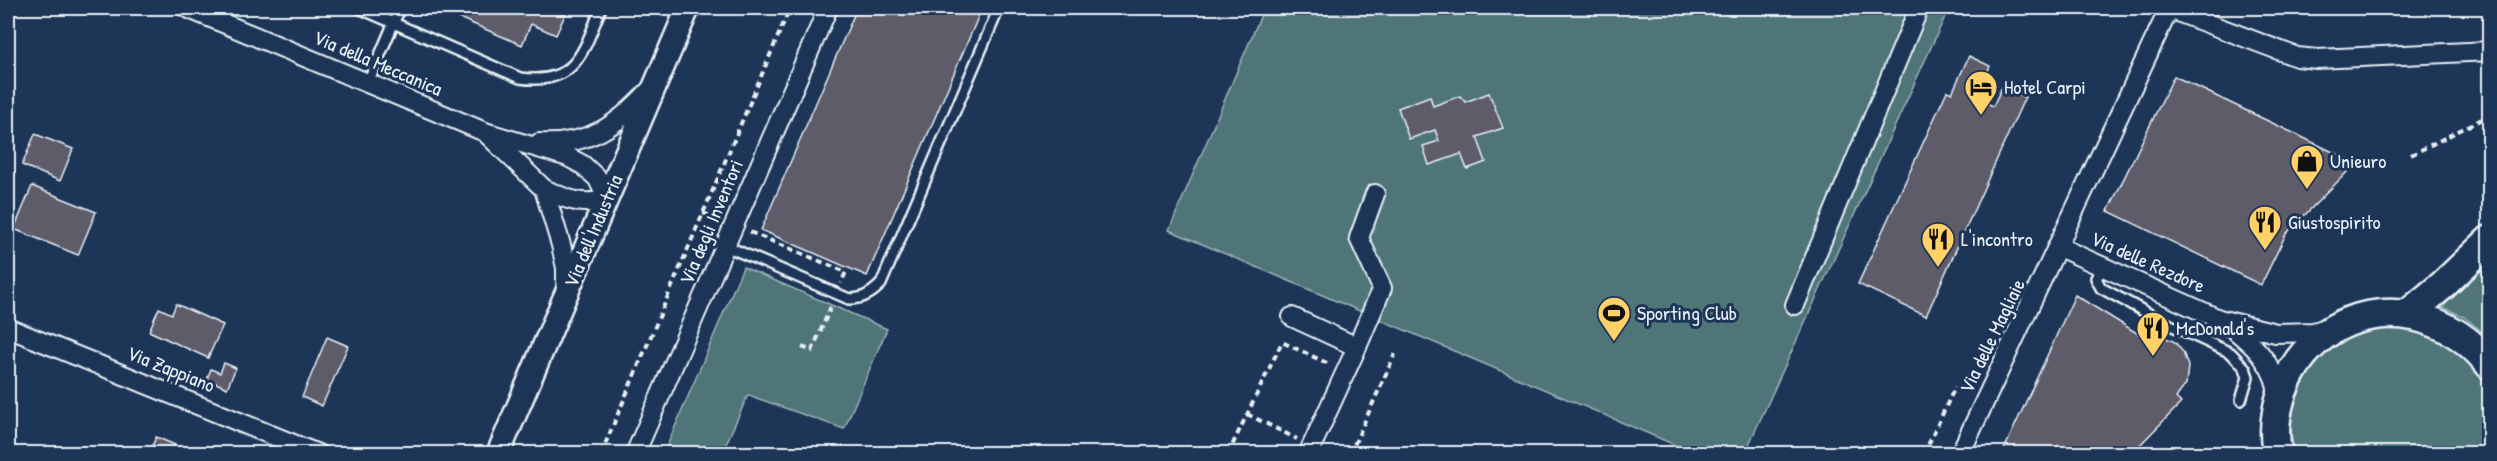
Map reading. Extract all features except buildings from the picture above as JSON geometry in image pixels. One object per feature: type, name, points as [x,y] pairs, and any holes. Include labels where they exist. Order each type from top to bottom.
[{"type":"main road","points":[[2408,314],[2443,285],[2490,240]]},
{"type":"main road","points":[[2255,453],[2278,410],[2289,376],[2304,354],[2317,342],[2347,322],[2373,315],[2408,314],[2444,324],[2475,346],[2490,365]]},
{"type":"main road","points":[[2278,410],[2278,453]]},
{"type":"street","name":"Via della Meccanica","points":[[187,8],[485,132],[560,154],[583,165],[598,179],[607,199],[594,203],[568,200],[544,189],[485,132]]},
{"type":"street","name":"Via dell'Industria","points":[[498,453],[688,8]]},
{"type":"street","name":"Via degli Inventori","points":[[635,453],[828,8]]},
{"type":"street","points":[[1795,305],[1919,8]]},
{"type":"street","points":[[2168,8],[2297,57],[2338,58],[2490,51]]},
{"type":"street","name":"Via delle Magliaie","points":[[1960,453],[2059,247],[2168,8]]},
{"type":"street","name":"Via della Meccanica","points":[[485,132],[541,143],[564,142],[587,137],[625,117],[654,85]]},
{"type":"street","name":"Via della Meccanica","points":[[544,189],[564,257],[566,295]]},
{"type":"street","points":[[1303,446],[1357,347],[1382,288],[1359,238],[1375,194]]},
{"type":"street","name":"Via delle Rezdore","points":[[2059,247],[2219,319],[2276,333],[2313,332],[2373,315]]},
{"type":"street","points":[[1292,317],[1357,347]]},
{"type":"street","name":"Via delle Rezdore","points":[[2219,319],[2258,349],[2269,364],[2278,410]]},
{"type":"street","name":"Via Zappiano","points":[[8,328],[318,453]]},
{"type":"lane","points":[[359,8],[520,78],[540,81],[556,78],[571,67],[585,46],[602,8]]},
{"type":"lane","points":[[368,83],[400,8]]},
{"type":"lane","points":[[726,246],[849,299],[861,299],[881,284],[999,8]]},
{"type":"lane","points":[[2104,267],[2096,278],[2100,288],[2230,353],[2239,360],[2248,377],[2241,400]]},
{"type":"path","points":[[601,453],[790,8]]},
{"type":"path","points":[[2411,155],[2490,115]]},
{"type":"path","points":[[703,213],[846,272],[812,351],[802,347]]},
{"type":"path","points":[[1228,453],[1282,342],[1332,366],[1327,376]]},
{"type":"path","points":[[1350,453],[1395,354]]},
{"type":"path","points":[[1924,453],[1954,387]]},
{"type":"path","points":[[1247,414],[1303,446],[1303,428]]},
{"type":"green space","name":"Sporting Club","points":[[1264,8],[1949,8],[1745,453],[1694,453],[1169,230]]},
{"type":"green space","points":[[2489,256],[2489,337],[2464,317],[2443,307]]},
{"type":"green space","points":[[743,267],[887,329],[844,429],[748,395],[722,453],[664,453]]},
{"type":"green space","points":[[2390,328],[2423,332],[2453,346],[2477,369],[2489,393],[2489,453],[2295,454],[2292,418],[2296,400],[2314,367],[2342,342],[2358,334]]},
{"type":"place","name":"Hotel Carpi","points":[[1981,116]]},
{"type":"place","name":"Unieuro","points":[[2307,190]]},
{"type":"place","name":"Giustospirito","points":[[2265,251]]},
{"type":"place","name":"L'incontro","points":[[1938,268]]},
{"type":"place","name":"Sporting Club","points":[[1614,342]]},
{"type":"place","name":"McDonald's","points":[[2153,357]]}]
